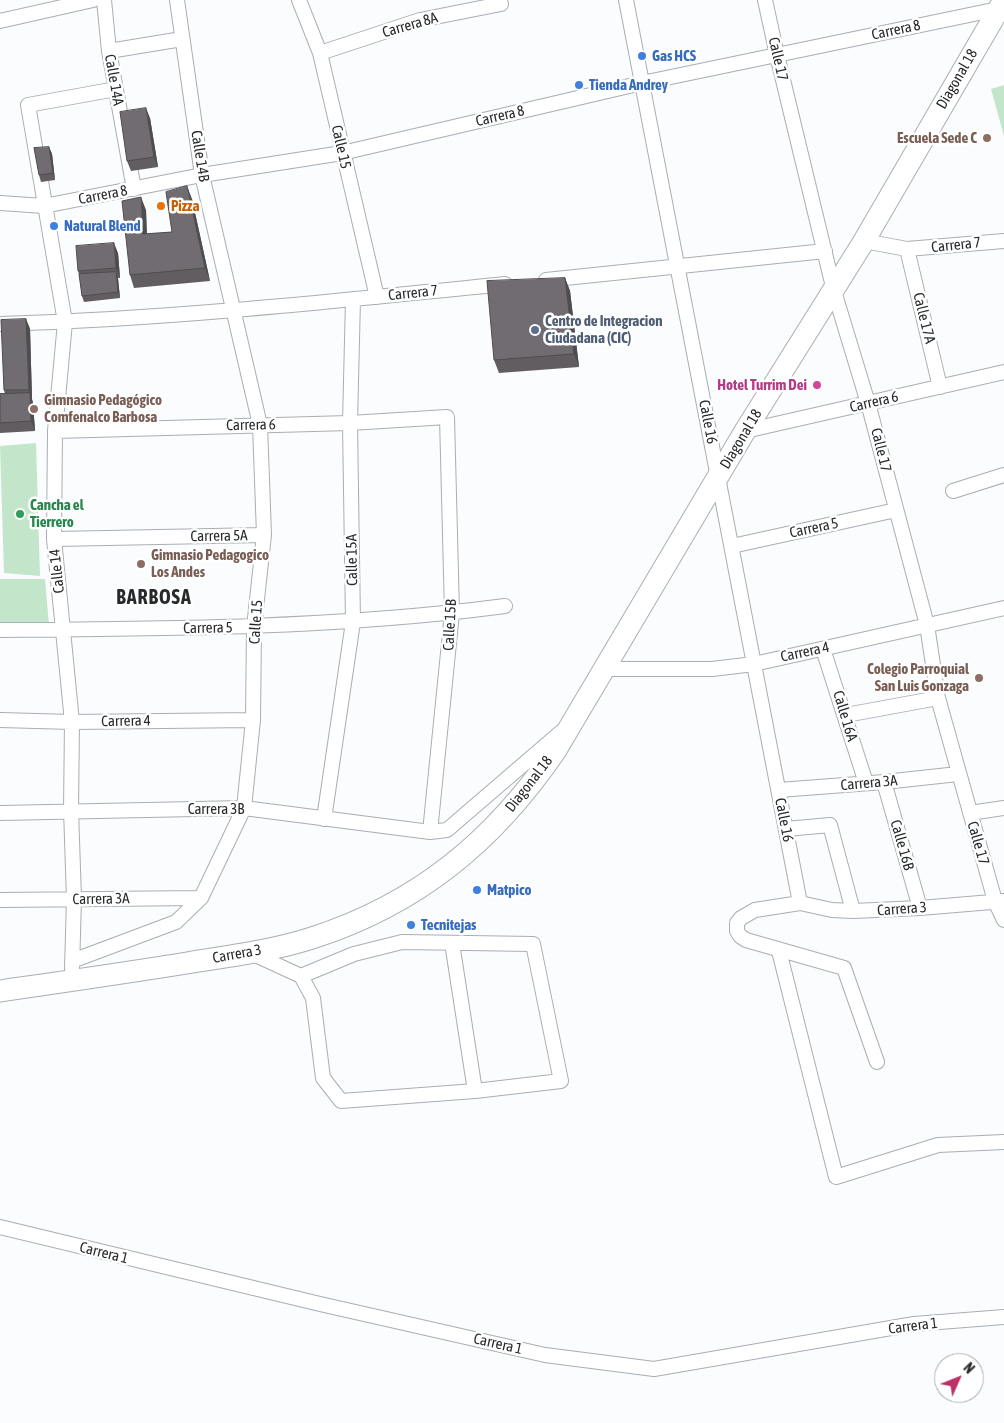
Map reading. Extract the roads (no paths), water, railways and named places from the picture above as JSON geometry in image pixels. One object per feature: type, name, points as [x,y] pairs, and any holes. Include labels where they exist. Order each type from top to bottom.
[{"type":"main road","name":"Diagonal 18","points":[[456,862],[497,824],[538,776],[745,431],[864,241],[1001,4]]},
{"type":"main road","name":"Carrera 3","points":[[0,991],[72,971],[251,952],[312,938],[370,915],[411,892],[456,862]]},
{"type":"street","points":[[0,21],[93,0]]},
{"type":"street","name":"Calle 14A","points":[[104,0],[109,51],[134,189]]},
{"type":"street","name":"Calle 14B","points":[[177,0],[202,175],[234,309]]},
{"type":"street","name":"Calle 15","points":[[299,0],[320,53],[376,297]]},
{"type":"street","name":"Calle 16","points":[[626,0],[800,903]]},
{"type":"street","name":"Calle 17","points":[[765,0],[834,291],[868,403],[927,625],[938,698],[958,774],[1000,901],[1004,920]]},
{"type":"street","name":"Carrera 8A","points":[[320,53],[420,20],[501,4]]},
{"type":"street","name":"Carrera 8","points":[[0,203],[44,206],[202,175],[342,153],[642,83],[777,55],[1001,4]]},
{"type":"street","points":[[109,51],[182,39]]},
{"type":"street","name":"Calle 14","points":[[72,971],[74,899],[71,810],[72,722],[54,539],[55,431],[65,322],[28,104],[116,89]]},
{"type":"street","name":"Carrera 7","points":[[864,241],[907,250],[1004,241]]},
{"type":"street","name":"Calle 17A","points":[[907,250],[940,387]]},
{"type":"street","name":"Carrera 7","points":[[0,324],[65,322],[376,297],[824,251]]},
{"type":"street","name":"Calle 15A","points":[[324,819],[353,622],[350,423],[353,299]]},
{"type":"street","name":"Calle 15","points":[[202,898],[244,808],[253,720],[254,627],[264,535],[260,425],[234,309]]},
{"type":"street","name":"Carrera 6","points":[[745,431],[1004,372]]},
{"type":"street","name":"Carrera 6","points":[[55,431],[350,423],[447,417]]},
{"type":"street","name":"Calle 15B","points":[[430,832],[452,613],[447,417]]},
{"type":"street","points":[[953,491],[1004,476]]},
{"type":"street","name":"Carrera 5","points":[[732,546],[896,510]]},
{"type":"street","name":"Carrera 5A","points":[[54,539],[264,535]]},
{"type":"street","name":"Carrera 5","points":[[0,630],[254,627],[353,622],[505,606]]},
{"type":"street","name":"Carrera 4","points":[[603,669],[712,669],[754,664],[1004,608]]},
{"type":"street","name":"Calle 16A","points":[[823,648],[846,715],[866,783]]},
{"type":"street","points":[[846,715],[938,698]]},
{"type":"street","name":"Carrera 4","points":[[0,720],[72,722],[253,720]]},
{"type":"street","points":[[430,832],[447,830],[571,723]]},
{"type":"street","name":"Carrera 3A","points":[[779,790],[958,774]]},
{"type":"street","name":"Calle 16B","points":[[884,782],[920,908]]},
{"type":"street","name":"Carrera 3B","points":[[0,813],[71,810],[244,808],[430,832]]},
{"type":"street","points":[[970,813],[1004,808]]},
{"type":"street","points":[[786,829],[830,825],[853,911]]},
{"type":"street","points":[[72,971],[176,922],[202,898]]},
{"type":"street","name":"Carrera 3A","points":[[0,900],[202,898]]},
{"type":"street","name":"Carrera 3","points":[[800,903],[832,910],[853,911],[920,908],[1000,901]]},
{"type":"street","points":[[800,903],[755,910],[741,918],[737,923],[737,931],[746,940],[779,951],[844,968],[877,1062]]},
{"type":"street","points":[[251,952],[301,976],[313,998],[323,1078],[341,1101],[476,1091],[561,1081],[533,944],[505,942],[402,942],[354,954],[301,976]]},
{"type":"street","points":[[452,943],[476,1091]]},
{"type":"street","points":[[779,951],[836,1176],[938,1145],[1004,1142]]},
{"type":"street","name":"Carrera 1","points":[[0,1227],[320,1304],[536,1353],[654,1369],[914,1324],[1004,1316]]},
{"type":"place","name":"Gas HCS","points":[[642,56]]},
{"type":"place","name":"Tienda Andrey","points":[[579,85]]},
{"type":"place","name":"Escuela Sede C","points":[[987,138]]},
{"type":"place","name":"Pizza","points":[[161,206]]},
{"type":"place","name":"Natural Blend","points":[[54,226]]},
{"type":"place","name":"Centro de Integracion Ciudadana (CIC)","points":[[535,330]]},
{"type":"place","name":"Hotel Turrim Dei","points":[[817,385]]},
{"type":"place","name":"Gimnasio Pedagógico Comfenalco Barbosa","points":[[34,409]]},
{"type":"place","name":"Cancha el Tierrero","points":[[20,514]]},
{"type":"place","name":"Gimnasio Pedagogico Los Andes","points":[[141,564]]},
{"type":"place","name":"Colegio Parroquial San Luis Gonzaga","points":[[979,678]]},
{"type":"place","name":"Matpico","points":[[477,890]]},
{"type":"place","name":"Tecnitejas","points":[[411,925]]},
{"type":"district","name":"BARBOSA","points":[[154,598]]}]
